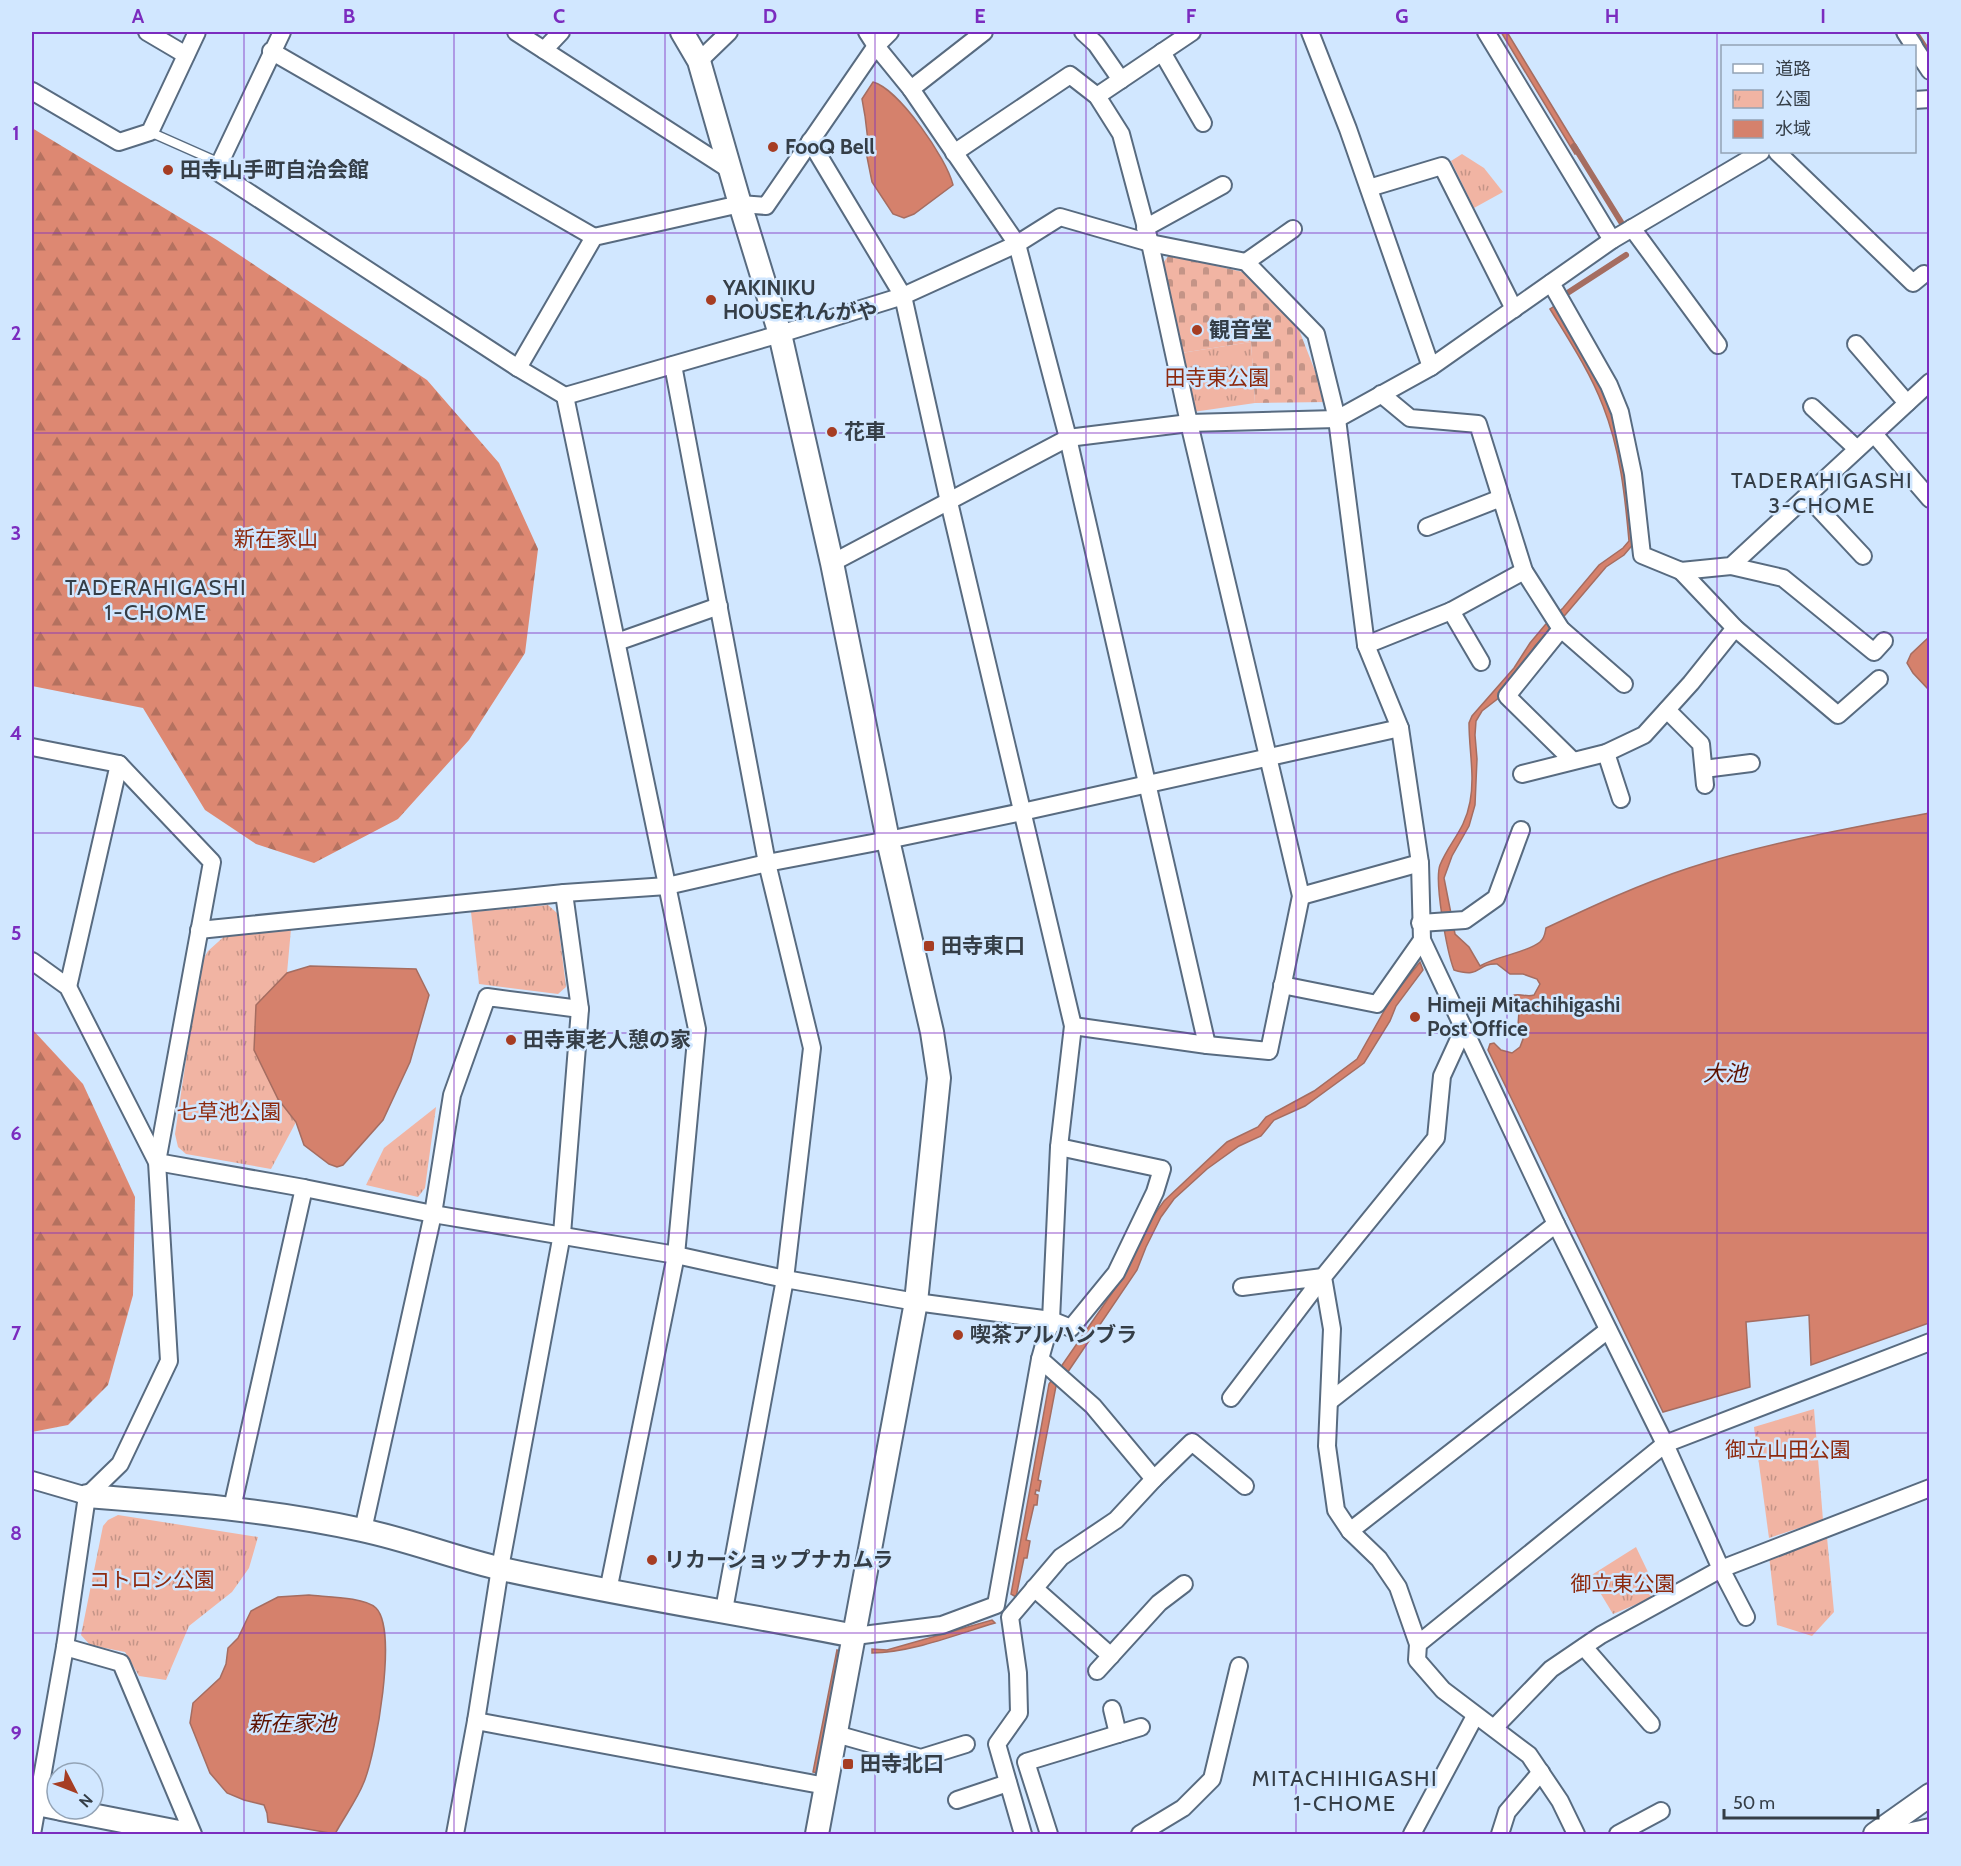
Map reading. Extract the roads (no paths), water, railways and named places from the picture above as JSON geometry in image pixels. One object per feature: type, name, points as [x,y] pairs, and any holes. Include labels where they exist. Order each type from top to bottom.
[{"type":"street","points":[[147,32],[186,55]]},
{"type":"street","points":[[32,91],[119,142],[150,132],[197,32]]},
{"type":"street","points":[[282,32],[216,171],[518,368],[565,396],[903,296],[1017,244],[1060,217],[1148,235],[1246,262],[1316,334],[1337,419],[1366,645],[1400,728],[1420,863],[1421,932],[1556,1224],[1665,1444],[1721,1569],[1746,1617]]},
{"type":"street","points":[[516,32],[730,170]]},
{"type":"street","points":[[544,50],[561,32]]},
{"type":"street","points":[[682,32],[699,61],[780,334],[832,563],[888,840],[932,1032],[939,1077],[916,1302],[817,1834]]},
{"type":"street","points":[[699,61],[729,32]]},
{"type":"street","points":[[271,51],[594,237],[740,204],[766,206],[810,141],[872,39],[890,32]]},
{"type":"street","points":[[911,88],[984,32]]},
{"type":"street","points":[[1083,32],[1096,44],[1120,80]]},
{"type":"street","points":[[1097,96],[1192,32]]},
{"type":"street","points":[[1310,32],[1369,188],[1431,367]]},
{"type":"street","points":[[1486,32],[1612,240]]},
{"type":"street","points":[[1905,32],[1913,45]]},
{"type":"street","points":[[872,39],[911,88],[1017,244],[1068,438],[1207,1045]]},
{"type":"street","points":[[1916,50],[1929,71]]},
{"type":"street","points":[[1162,52],[1203,123]]},
{"type":"street","points":[[954,153],[1070,75],[1097,96],[1121,134],[1148,235],[1189,423],[1300,896],[1269,1051],[1207,1045],[1073,1026]]},
{"type":"street","points":[[810,141],[903,296],[949,502],[1073,1026],[1059,1147],[1051,1320],[1040,1359],[996,1605]]},
{"type":"street","points":[[832,563],[1068,438],[1189,423],[1337,419],[1431,367],[1612,240],[1759,153]]},
{"type":"street","points":[[1778,153],[1869,227],[1913,283],[1924,274]]},
{"type":"street","points":[[1369,188],[1442,166],[1514,309]]},
{"type":"street","points":[[1148,235],[1223,185]]},
{"type":"street","points":[[1632,228],[1718,345]]},
{"type":"street","points":[[1246,262],[1293,230]]},
{"type":"street","points":[[518,368],[594,237]]},
{"type":"street","points":[[1551,283],[1609,385],[1620,412],[1633,474],[1642,555],[1681,571],[1735,628],[1838,715],[1879,679]]},
{"type":"street","points":[[1856,344],[1907,403]]},
{"type":"street","points":[[673,365],[767,863],[812,1048],[785,1279],[724,1610]]},
{"type":"street","points":[[1731,566],[1929,382]]},
{"type":"street","points":[[1381,394],[1410,418],[1478,424],[1524,571],[1557,622],[1624,684]]},
{"type":"street","points":[[565,396],[697,1029],[676,1255],[608,1591]]},
{"type":"street","points":[[1812,406],[1857,449]]},
{"type":"street","points":[[1874,434],[1929,498]]},
{"type":"street","points":[[1807,496],[1863,556]]},
{"type":"street","points":[[1427,527],[1501,498]]},
{"type":"street","points":[[1681,571],[1731,566],[1783,578],[1874,652],[1884,641]]},
{"type":"street","points":[[1366,645],[1451,611],[1524,571]]},
{"type":"street","points":[[617,642],[719,606]]},
{"type":"street","points":[[1451,611],[1481,662]]},
{"type":"street","points":[[1557,622],[1507,696],[1572,760]]},
{"type":"street","points":[[1522,774],[1606,753],[1644,735],[1735,628]]},
{"type":"street","points":[[1667,710],[1701,744],[1705,777],[1751,765]]},
{"type":"street","points":[[200,930],[564,893],[667,885],[1022,812],[1400,728]]},
{"type":"street","points":[[32,747],[119,764],[212,861],[157,1162],[169,1362],[120,1464],[87,1496],[64,1647],[52,1761]]},
{"type":"street","points":[[1606,753],[1621,799]]},
{"type":"street","points":[[68,987],[119,764]]},
{"type":"street","points":[[1282,986],[1377,1004],[1421,932],[1465,920],[1496,898],[1521,830]]},
{"type":"street","points":[[1300,896],[1420,863]]},
{"type":"street","points":[[455,1834],[476,1721],[500,1568],[562,1234],[580,1009],[564,893]]},
{"type":"street","points":[[32,961],[68,987],[157,1162]]},
{"type":"street","points":[[363,1530],[433,1214],[452,1095],[487,997],[580,1009]]},
{"type":"street","points":[[1231,1398],[1323,1277],[1436,1138],[1442,1076],[1464,1028]]},
{"type":"street","points":[[157,1162],[433,1214],[676,1255],[785,1279],[916,1302],[1051,1320],[1071,1328],[1116,1273],[1155,1192],[1162,1169],[1059,1147]]},
{"type":"street","points":[[232,1508],[304,1188]]},
{"type":"street","points":[[1330,1401],[1556,1224]]},
{"type":"street","points":[[1242,1287],[1323,1277]]},
{"type":"street","points":[[1323,1277],[1332,1329],[1327,1446],[1336,1510],[1350,1531],[1378,1558],[1398,1587],[1418,1644],[1417,1660],[1443,1690],[1529,1755],[1560,1801],[1576,1834]]},
{"type":"street","points":[[1350,1531],[1608,1330]]},
{"type":"street","points":[[1418,1644],[1665,1444],[1929,1342]]},
{"type":"street","points":[[1040,1359],[1093,1406],[1154,1479]]},
{"type":"street","points":[[1010,1617],[1061,1557],[1116,1520],[1192,1442],[1245,1486]]},
{"type":"street","points":[[32,1480],[87,1496],[232,1508],[363,1530],[500,1568],[608,1591],[724,1610],[855,1636],[942,1625],[996,1605]]},
{"type":"street","points":[[1494,1728],[1551,1669],[1601,1635],[1721,1569],[1929,1488]]},
{"type":"street","points":[[1097,1671],[1159,1603],[1184,1584]]},
{"type":"street","points":[[1034,1588],[1111,1656]]},
{"type":"street","points":[[996,1605],[1010,1617],[1018,1673],[1019,1713],[998,1744],[1023,1834]]},
{"type":"street","points":[[64,1647],[121,1663],[191,1834]]},
{"type":"street","points":[[1584,1647],[1651,1724]]},
{"type":"street","points":[[1140,1834],[1183,1808],[1212,1779],[1239,1666]]},
{"type":"street","points":[[1112,1709],[1118,1734]]},
{"type":"street","points":[[1414,1834],[1412,1834],[1475,1716]]},
{"type":"street","points":[[476,1721],[826,1786]]},
{"type":"street","points":[[1048,1834],[1026,1762],[1141,1726]]},
{"type":"street","points":[[836,1734],[921,1758],[966,1744]]},
{"type":"street","points":[[1500,1834],[1507,1812],[1540,1772]]},
{"type":"street","points":[[957,1800],[1008,1783]]},
{"type":"street","points":[[1875,1834],[1929,1795]]},
{"type":"street","points":[[32,1834],[45,1810]]},
{"type":"street","points":[[1618,1834],[1661,1811]]},
{"type":"street","points":[[105,1817],[191,1834]]},
{"type":"street","points":[[1898,1834],[1929,1827]]},
{"type":"lane","points":[[150,132],[220,163]]},
{"type":"water","points":[[1501,32],[1507,32],[1580,152],[1575,154]]},
{"type":"water","points":[[873,82],[884,87],[896,97],[920,126],[942,159],[953,185],[914,214],[904,218],[893,214],[872,182],[867,157],[868,141],[862,99]]},
{"type":"water","name":"大池","points":[[1556,305],[1595,372],[1620,430],[1635,542],[1624,555],[1606,567],[1535,646],[1500,697],[1482,711],[1476,721],[1475,805],[1469,826],[1452,856],[1444,878],[1455,934],[1469,947],[1480,966],[1534,946],[1543,939],[1546,928],[1671,874],[1778,844],[1929,813],[1929,1323],[1811,1365],[1809,1315],[1746,1322],[1750,1387],[1663,1412],[1488,1050],[1490,1044],[1494,1043],[1501,1050],[1512,1053],[1520,1047],[1526,1031],[1518,1026],[1519,1011],[1511,1000],[1512,996],[1534,995],[1540,984],[1537,979],[1523,974],[1510,974],[1497,964],[1490,964],[1470,973],[1454,970],[1440,901],[1440,865],[1465,820],[1470,802],[1472,773],[1469,723],[1472,716],[1514,668],[1545,625],[1563,608],[1599,565],[1629,541],[1621,472],[1609,422],[1586,369],[1550,309]]},
{"type":"water","points":[[1929,637],[1929,690],[1907,663],[1911,654]]},
{"type":"water","points":[[1420,962],[1423,970],[1396,1006],[1390,1021],[1364,1063],[1305,1106],[1274,1120],[1261,1136],[1239,1146],[1207,1169],[1174,1199],[1161,1217],[1137,1270],[1059,1385],[1056,1386],[1038,1480],[1041,1481],[1039,1491],[1036,1490],[1035,1494],[1038,1495],[1037,1505],[1034,1505],[1026,1540],[1030,1541],[1027,1558],[1024,1558],[1016,1597],[1011,1594],[1049,1384],[1121,1280],[1147,1225],[1164,1201],[1227,1142],[1258,1127],[1266,1117],[1314,1091],[1357,1059],[1392,997]]},
{"type":"water","points":[[310,966],[416,969],[429,995],[410,1062],[383,1120],[343,1165],[337,1167],[329,1164],[304,1145],[296,1122],[278,1099],[254,1050],[256,1005],[287,973]]},
{"type":"water","name":"新在家池","points":[[309,1595],[335,1597],[370,1604],[376,1608],[382,1621],[385,1640],[383,1692],[369,1767],[358,1795],[335,1834],[268,1822],[264,1805],[227,1793],[210,1773],[190,1723],[193,1703],[220,1678],[226,1664],[228,1648],[238,1638],[251,1611],[278,1597]]},
{"type":"water","points":[[992,1620],[995,1623],[934,1642],[902,1650],[872,1653],[872,1649],[887,1650]]},
{"type":"water","points":[[837,1650],[841,1651],[817,1773],[813,1772]]},
{"type":"waterway","points":[[1915,32],[1930,55]]},
{"type":"waterway","points":[[1574,146],[1621,222]]},
{"type":"waterway","points":[[1569,292],[1626,255]]},
{"type":"place","name":"FooQ Bell","points":[[773,147]]},
{"type":"place","name":"田寺山手町自治会館","points":[[168,170]]},
{"type":"place","name":"YAKINIKU HOUSEれんがや","points":[[711,300]]},
{"type":"place","name":"観音堂","points":[[1197,330]]},
{"type":"place","name":"花車","points":[[832,432]]},
{"type":"place","name":"田寺東口","points":[[929,946]]},
{"type":"place","name":"Himeji Mitachihigashi Post Office","points":[[1415,1017]]},
{"type":"place","name":"田寺東老人憩の家","points":[[511,1040]]},
{"type":"place","name":"喫茶アルハンブラ","points":[[958,1335]]},
{"type":"place","name":"リカーショップナカムラ","points":[[652,1560]]},
{"type":"place","name":"田寺北口","points":[[848,1764]]},
{"type":"district","name":"TADERAHIGASHI 3-CHOME","points":[[1822,492]]},
{"type":"district","name":"TADERAHIGASHI 1-CHOME","points":[[156,600]]},
{"type":"district","name":"MITACHIHIGASHI 1-CHOME","points":[[1345,1790]]},
{"type":"park label","name":"田寺東公園","points":[[1217,378]]},
{"type":"park label","name":"新在家山","points":[[276,539]]},
{"type":"park label","name":"七草池公園","points":[[229,1112]]},
{"type":"park label","name":"御立山田公園","points":[[1788,1450]]},
{"type":"park label","name":"コトロシ公園","points":[[152,1580]]},
{"type":"park label","name":"御立東公園","points":[[1623,1584]]}]
